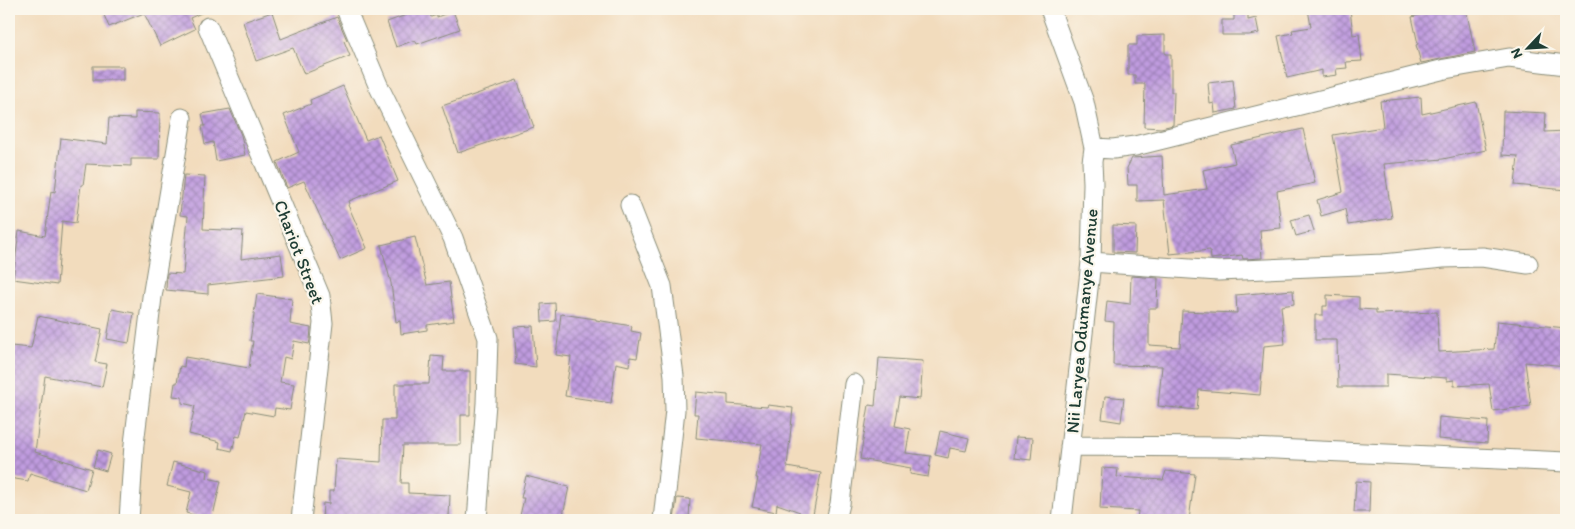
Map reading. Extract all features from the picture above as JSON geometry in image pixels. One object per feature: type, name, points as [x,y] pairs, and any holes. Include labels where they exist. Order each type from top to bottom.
[{"type":"street","points":[[346,9],[378,85],[453,238],[488,338],[486,403],[477,520]]},
{"type":"street","name":"Nii Laryea Odumanye Avenue","points":[[1050,9],[1084,102],[1094,148],[1092,162],[1091,262],[1062,520]]},
{"type":"street","name":"Chariot Street","points":[[208,27],[320,296],[323,323],[301,520]]},
{"type":"street","points":[[1094,148],[1113,149],[1136,146],[1446,68],[1509,58],[1566,65]]},
{"type":"street","points":[[129,520],[134,444],[152,297],[182,118]]},
{"type":"street","points":[[630,205],[662,286],[674,376],[675,410],[663,520]]},
{"type":"street","points":[[1091,262],[1218,271],[1383,264],[1443,258],[1482,257],[1528,264]]},
{"type":"street","points":[[836,520],[840,504],[854,384]]},
{"type":"street","points":[[1070,446],[1230,447],[1566,462]]},
{"type":"building","points":[[120,9],[210,9],[190,18],[195,29],[160,46],[144,13],[109,27],[104,15]]},
{"type":"building","points":[[407,9],[428,9],[431,17],[437,15],[437,17],[453,11],[460,29],[417,44],[415,40],[396,47],[387,22],[409,14]]},
{"type":"building","points":[[1234,9],[1248,9],[1248,20],[1256,18],[1259,33],[1222,35],[1222,20],[1234,20]]},
{"type":"building","points":[[1308,9],[1350,9],[1353,35],[1359,34],[1362,61],[1346,62],[1347,68],[1336,69],[1337,75],[1322,77],[1322,70],[1287,78],[1278,36],[1293,33],[1292,30],[1311,27]]},
{"type":"building","points":[[1443,9],[1466,9],[1475,52],[1421,63],[1412,17]]},
{"type":"building","points":[[272,12],[281,39],[337,17],[347,40],[344,41],[350,56],[304,74],[293,48],[256,61],[243,22]]},
{"type":"building","points":[[1165,35],[1165,54],[1171,54],[1171,92],[1174,92],[1173,125],[1161,128],[1144,127],[1145,84],[1135,84],[1135,75],[1128,75],[1128,45],[1137,45],[1137,36]]},
{"type":"building","points":[[93,66],[123,66],[123,80],[93,80]]},
{"type":"building","points":[[517,80],[534,127],[458,153],[442,106]]},
{"type":"building","points":[[1233,80],[1236,109],[1215,113],[1214,103],[1210,104],[1208,83]]},
{"type":"building","points":[[343,86],[366,140],[379,135],[398,181],[349,201],[350,204],[348,205],[367,248],[340,260],[304,181],[287,188],[277,162],[299,152],[284,115],[311,104],[310,100]]},
{"type":"building","points":[[1421,97],[1422,114],[1476,102],[1486,150],[1443,159],[1384,164],[1392,218],[1348,225],[1345,209],[1321,216],[1317,200],[1343,192],[1333,135],[1383,127],[1380,101]]},
{"type":"building","points":[[230,109],[241,135],[245,155],[216,161],[213,142],[205,144],[202,126],[205,126],[202,114]]},
{"type":"building","points":[[1503,111],[1546,113],[1545,132],[1566,131],[1566,190],[1515,185],[1518,156],[1502,155]]},
{"type":"building","points":[[135,112],[160,113],[159,159],[131,159],[131,166],[86,164],[76,223],[62,221],[57,285],[13,279],[19,231],[45,236],[51,191],[55,192],[61,138],[107,144],[109,118],[135,119]]},
{"type":"building","points":[[1303,129],[1315,183],[1277,191],[1281,228],[1260,230],[1262,258],[1243,259],[1242,255],[1211,259],[1210,250],[1170,254],[1164,200],[1137,201],[1137,185],[1128,185],[1127,168],[1132,158],[1162,156],[1164,195],[1207,189],[1203,170],[1235,163],[1231,145]]},
{"type":"building","points":[[184,175],[205,176],[203,229],[243,231],[241,259],[281,254],[284,276],[208,285],[208,294],[166,290],[167,273],[183,274],[188,216],[180,215]]},
{"type":"building","points":[[1309,215],[1314,231],[1296,236],[1291,220]]},
{"type":"building","points":[[1113,225],[1136,226],[1135,253],[1113,252]]},
{"type":"building","points":[[415,237],[427,285],[449,282],[454,321],[427,325],[427,330],[401,334],[400,321],[396,322],[391,283],[381,245]]},
{"type":"building","points":[[1131,276],[1158,278],[1157,308],[1149,308],[1149,345],[1180,347],[1182,311],[1237,313],[1236,295],[1293,290],[1294,304],[1281,306],[1285,344],[1264,346],[1260,395],[1199,390],[1197,410],[1158,406],[1162,366],[1113,365],[1114,322],[1105,321],[1107,301],[1130,304]]},
{"type":"building","points":[[257,294],[292,299],[290,324],[311,328],[310,340],[309,344],[294,341],[291,359],[284,357],[280,382],[294,384],[290,410],[275,408],[274,416],[246,411],[240,437],[236,436],[232,451],[219,448],[220,442],[189,434],[195,406],[182,403],[182,397],[173,396],[175,383],[177,383],[180,366],[184,367],[185,357],[249,368],[253,341],[250,341]]},
{"type":"building","points":[[1327,295],[1359,297],[1359,309],[1376,310],[1376,314],[1437,312],[1439,352],[1494,349],[1497,321],[1566,328],[1566,366],[1525,362],[1531,406],[1493,411],[1489,384],[1454,386],[1454,380],[1447,381],[1447,378],[1386,374],[1386,387],[1338,387],[1337,340],[1315,340],[1315,315],[1323,315],[1323,306],[1327,306]]},
{"type":"building","points":[[555,303],[556,321],[542,322],[541,304]]},
{"type":"building","points":[[112,309],[134,313],[129,343],[107,339]]},
{"type":"building","points":[[561,314],[632,326],[631,331],[641,333],[637,358],[630,357],[629,366],[616,363],[611,403],[565,396],[571,357],[556,355]]},
{"type":"building","points":[[38,316],[102,329],[95,362],[107,364],[102,387],[45,376],[35,452],[92,469],[86,490],[30,473],[28,481],[9,478],[9,373],[11,346],[31,348]]},
{"type":"building","points":[[533,326],[536,367],[515,364],[514,327]]},
{"type":"building","points":[[431,356],[444,357],[443,371],[470,371],[470,415],[461,415],[461,445],[403,445],[401,483],[408,483],[408,493],[450,495],[449,517],[414,516],[414,520],[322,520],[323,503],[329,504],[329,491],[334,491],[336,459],[381,462],[382,420],[395,420],[395,384],[429,384]]},
{"type":"building","points":[[879,358],[923,361],[920,399],[900,397],[895,426],[910,429],[906,453],[931,456],[928,477],[910,474],[911,468],[860,459],[869,405],[875,406]]},
{"type":"building","points":[[696,392],[728,395],[728,404],[793,408],[787,467],[821,473],[812,520],[798,520],[800,512],[777,504],[776,512],[752,507],[762,444],[696,438],[698,414],[694,414]]},
{"type":"building","points":[[1105,396],[1124,398],[1121,422],[1102,419]]},
{"type":"building","points":[[1439,417],[1488,421],[1487,443],[1438,439]]},
{"type":"building","points":[[940,431],[969,438],[966,451],[950,448],[948,458],[935,455]]},
{"type":"building","points":[[1016,437],[1033,438],[1031,460],[1014,458]]},
{"type":"building","points":[[98,450],[111,454],[106,471],[93,467]]},
{"type":"building","points":[[173,462],[208,471],[207,478],[221,481],[212,520],[186,513],[191,492],[167,486]]},
{"type":"building","points":[[1102,468],[1118,469],[1117,477],[1163,480],[1166,471],[1195,474],[1189,520],[1137,520],[1138,511],[1100,509]]},
{"type":"building","points":[[526,476],[569,487],[562,520],[519,520]]},
{"type":"building","points":[[1356,481],[1370,482],[1369,512],[1354,512]]},
{"type":"building","points":[[677,498],[690,499],[689,520],[674,520]]}]
